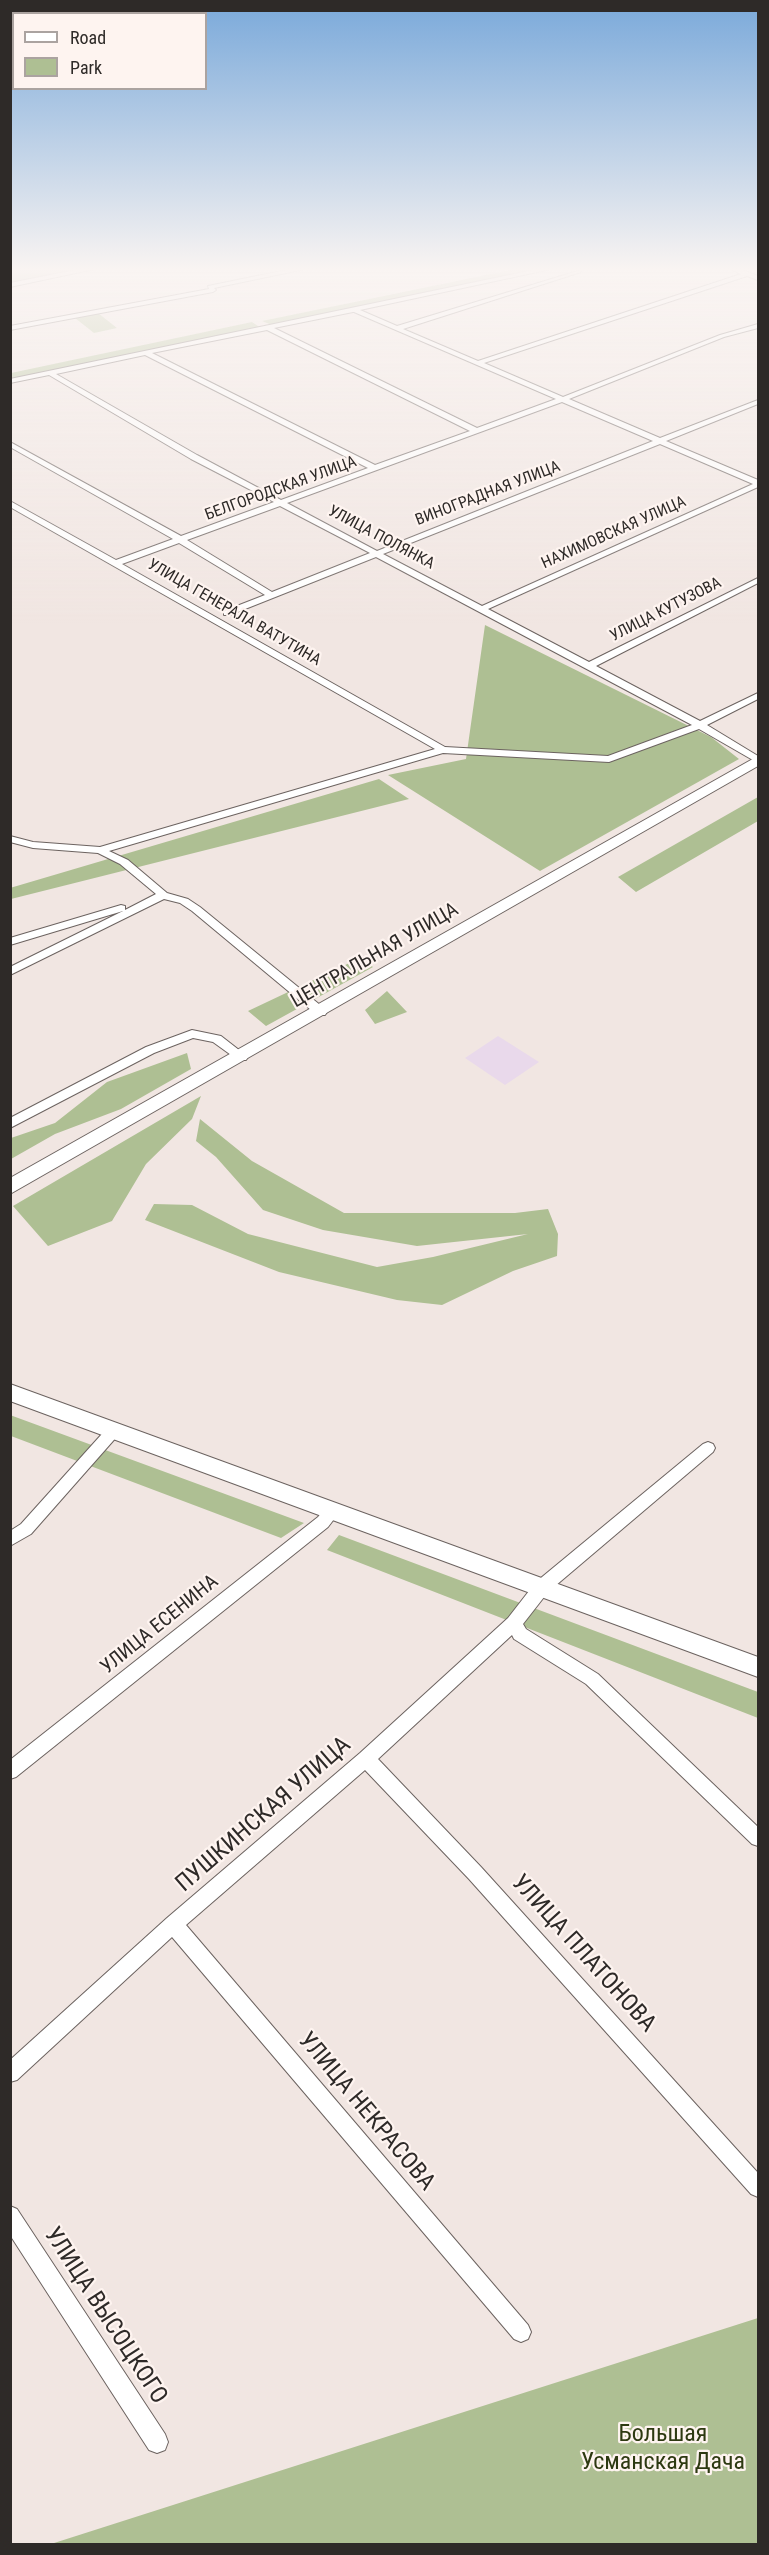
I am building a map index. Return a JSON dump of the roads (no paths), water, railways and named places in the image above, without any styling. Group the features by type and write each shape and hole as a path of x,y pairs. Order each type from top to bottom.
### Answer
{"main road":[{"name":"ЦЕНТРАЛЬНАЯ УЛИЦА","path":"10,1188 758,760"},
{"path":"10,1392 759,1667"}],"street":[{"name":"УЛИЦА ПОЛЯНКА","path":"74,387 194,457 700,725 758,760"},
{"path":"216,387 376,469"},
{"path":"389,387 477,431"},
{"path":"532,387 759,483"},
{"name":"БЕЛГОРОДСКАЯ УЛИЦА","path":"116,563 593,387"},
{"name":"ВИНОГРАДНАЯ УЛИЦА","path":"227,613 759,402"},
{"path":"10,444 181,540 271,595"},
{"name":"НАХИМОВСКАЯ УЛИЦА","path":"482,609 759,483"},
{"name":"УЛИЦА ГЕНЕРАЛА ВАТУТИНА","path":"10,503 443,750"},
{"name":"УЛИЦА КУТУЗОВА","path":"587,667 759,580"},
{"path":"10,839 33,845 100,850 443,750 609,759 700,725 759,696"},
{"path":"100,850 124,862 163,895 184,901 196,909 321,1012"},
{"path":"10,942 163,895"},
{"path":"10,972 163,895"},
{"path":"10,1124 150,1050 192,1034 217,1040 242,1057"},
{"path":"10,1540 26,1529 115,1429"},
{"name":"ПУШКИНСКАЯ УЛИЦА","path":"10,2073 173,1924 366,1759 514,1623 542,1587 708,1448"},
{"name":"УЛИЦА ЕСЕНИНА","path":"10,1771 323,1522 333,1510"},
{"path":"514,1623 520,1634 592,1679 759,1838"},
{"name":"УЛИЦА ПЛАТОНОВА","path":"366,1759 476,1873 759,2187"},
{"name":"УЛИЦА НЕКРАСОВА","path":"173,1924 521,2332"},
{"name":"УЛИЦА ВЫСОЦКОГО","path":"10,2216 157,2442"}],"park label":[{"name":"Большая Усманская Дача","path":"663,2449"}]}
